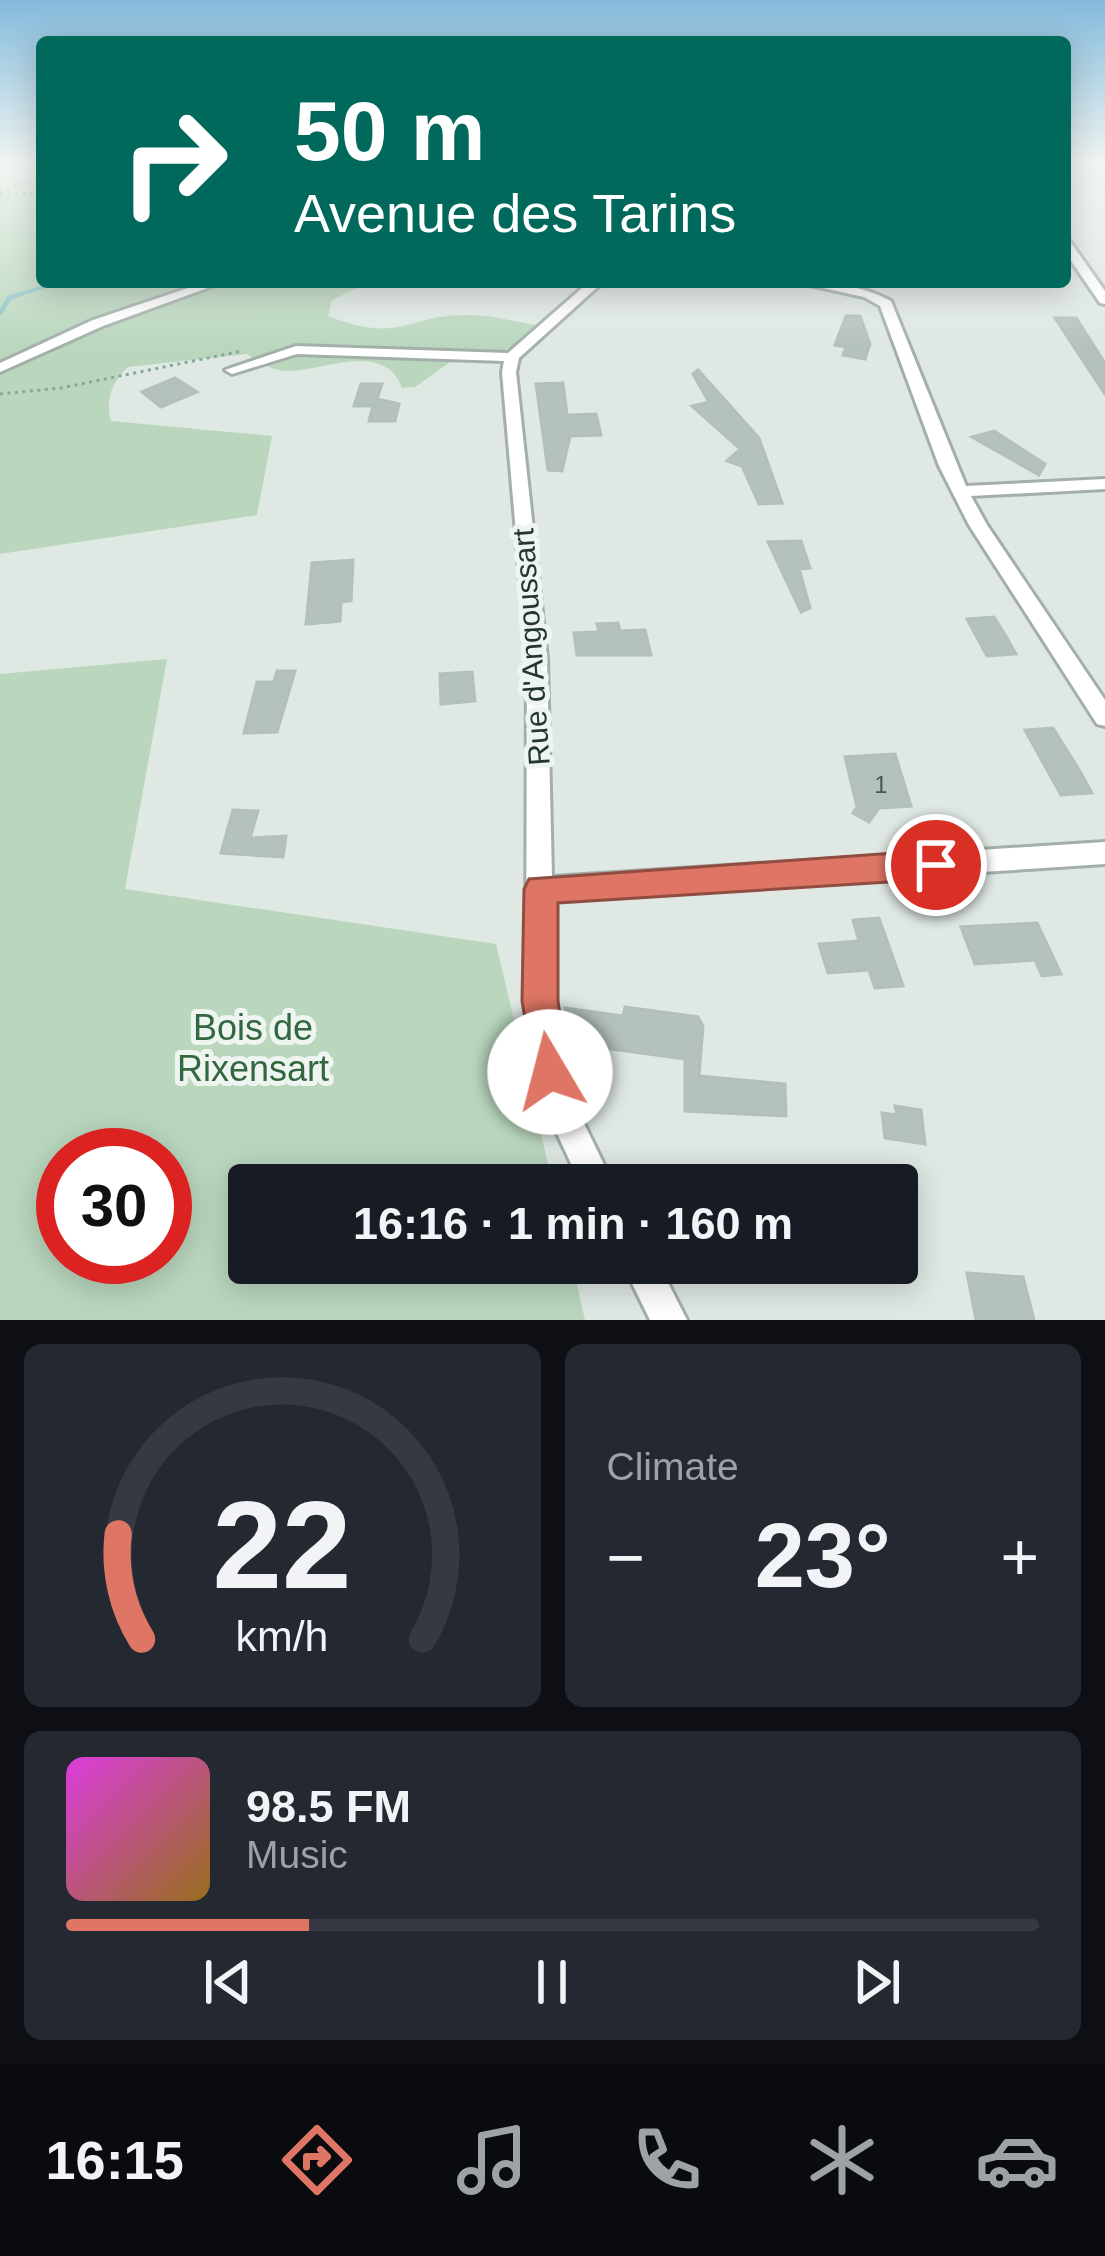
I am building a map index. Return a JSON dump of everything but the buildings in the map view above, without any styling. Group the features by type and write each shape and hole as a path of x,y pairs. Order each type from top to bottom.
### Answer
{"street":[{"path":"1071,252 1105,300"},
{"path":"0,368 98,323 200,288"},
{"path":"232,370 285,352 512,357 590,288"},
{"path":"841,288 886,304 960,491 1105,718"},
{"name":"Rue d'Angoussart","path":"512,357 512,434 537,658 540,1001 560,1108 588,1164"},
{"path":"960,491 1105,484"},
{"path":"541,889 1105,853"},
{"path":"650,1284 669,1320"}],"path":[{"path":"0,394 50,392 173,360 254,350 285,352"}],"green space":[{"path":"0,226 36,226 36,288 357,288 332,300 328,316 373,328 470,315 537,325 510,348 483,359 453,360 415,387 402,388 394,374 369,362 285,371 247,354 128,367 111,391 111,421 272,436 257,515 0,554"},
{"name":"Bois de Rixensart","path":"167,659 125,889 496,944 548,1164 228,1164 228,1284 577,1284 585,1320 0,1320 0,674"}],"waterway":[{"path":"12,297 40,288"},
{"path":"12,297 21,294"},
{"path":"0,313 12,297"}],"route":[{"path":"550,1072 540,1001 541,889 936,865"}]}
